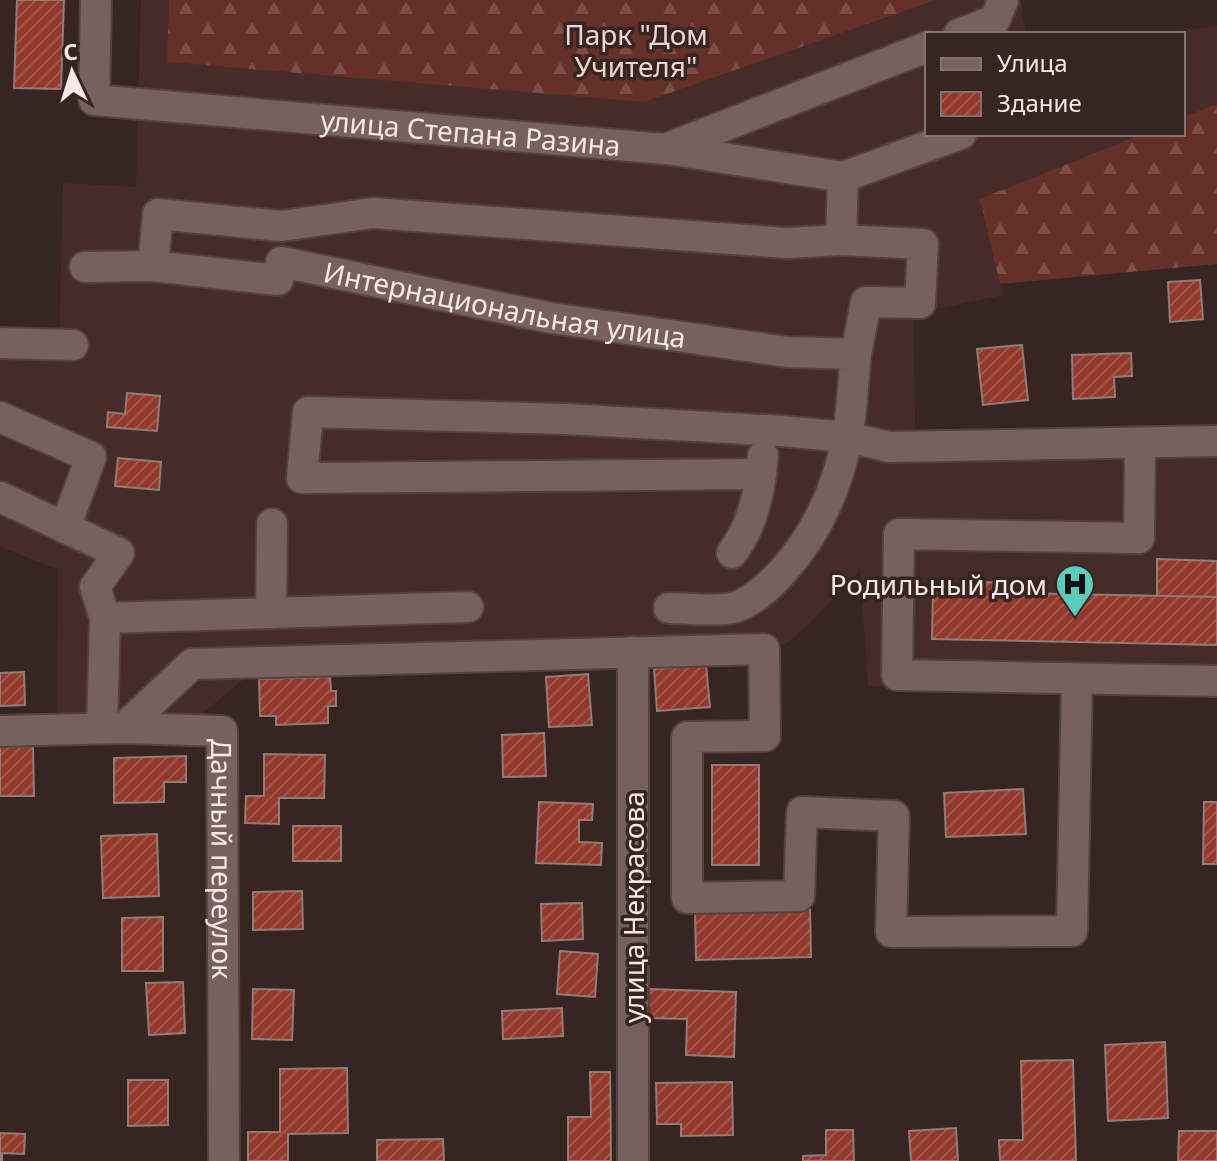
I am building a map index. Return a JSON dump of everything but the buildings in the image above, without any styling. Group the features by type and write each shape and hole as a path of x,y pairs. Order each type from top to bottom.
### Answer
{"street":[{"name":"улица Степана Разина","path":"96,0 94,100 665,149 925,48"},
{"path":"964,32 995,20 1003,0"},
{"path":"665,149 843,177 956,136"},
{"path":"841,240 843,177"},
{"path":"153,266 158,214 281,226 373,213 787,243 841,240 923,244 920,303 866,302 856,354 847,437 838,473 821,517 801,550 774,582 747,602 732,608 669,608"},
{"name":"Интернациональная улица","path":"85,267 153,266 278,280 281,262 551,318 787,352 856,354"},
{"path":"0,343 73,345"},
{"path":"761,474 302,478 308,412 566,419 765,430 847,437 889,447 1217,441"},
{"path":"0,417 91,457 65,528"},
{"path":"732,553 743,539 755,509 765,430"},
{"path":"1140,443 1139,538 899,534 897,675 1217,681"},
{"path":"0,497 119,553 95,587 105,618 113,728"},
{"path":"271,613 272,524"},
{"path":"105,618 468,607"},
{"path":"113,728 192,664 764,649 765,736 687,737 687,898 799,896 802,812 894,816 891,932 1072,931 1077,679"},
{"name":"улица Некрасова","path":"633,652 633,1161"},
{"name":"Дачный переулок","path":"0,731 113,728 222,731 224,1161"}],"shaded area":[{"path":"141,0 169,0 168,62 644,102 936,0 1021,0 1026,32 925,32 925,136 1137,136 981,199 1003,295 913,314 916,462 928,458 1217,456 1217,691 868,686 860,571 786,644 679,654 256,669 198,717 57,716 58,569 0,547 0,352 59,354 63,183 136,187"},
{"path":"1217,26 1217,104 1185,116 1185,32 1166,32"}],"green space":[{"name":"Парк \"Дом Учителя\"","path":"169,0 936,0 644,102 167,62"},
{"path":"1217,104 1217,264 1000,284 980,199 1137,136 1185,136 1185,116"}],"place":[{"name":"Родильный дом","path":"1075,618"}]}
